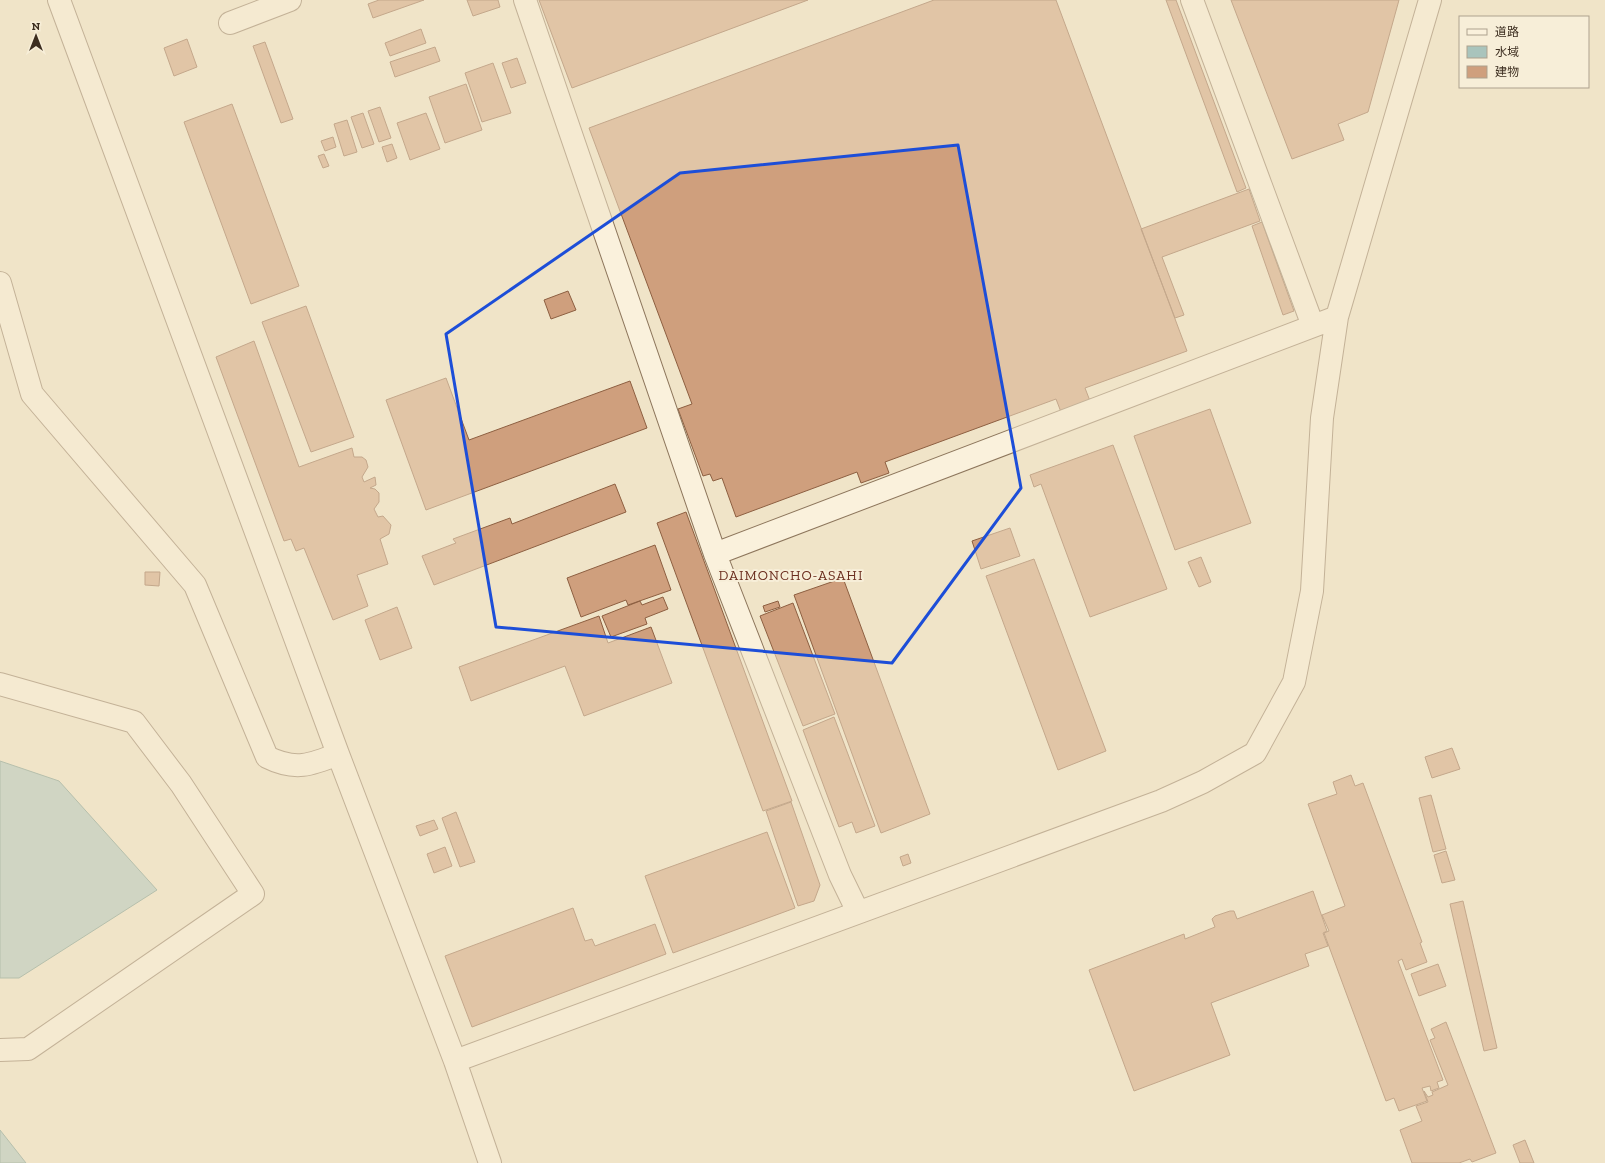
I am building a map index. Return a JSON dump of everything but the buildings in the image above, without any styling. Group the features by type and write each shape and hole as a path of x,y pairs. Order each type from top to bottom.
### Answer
{"street":[{"path":"59,0 338,754 455,1061 490,1163"},
{"path":"230,23 290,0"},
{"path":"525,0 715,554 837,868 858,912"},
{"path":"1192,0 1313,326"},
{"path":"455,1061 1161,801 1203,782 1254,753 1294,682 1312,591 1322,418 1337,317 1430,0"},
{"path":"0,283 32,394 194,585 267,758 281,764 295,766 318,763 338,754"},
{"path":"715,554 1337,317"},
{"path":"0,684 134,722 181,784 253,894 28,1049 0,1050"}],"highlighted area":[{"path":"958,145 1021,488 892,663 496,627 446,334 680,173"}],"water":[{"path":"0,761 59,781 157,890 19,978 0,978"},
{"path":"0,1130 26,1163 0,1163"}],"district":[{"name":"DAIMONCHO-ASAHI","path":"791,575"}]}
